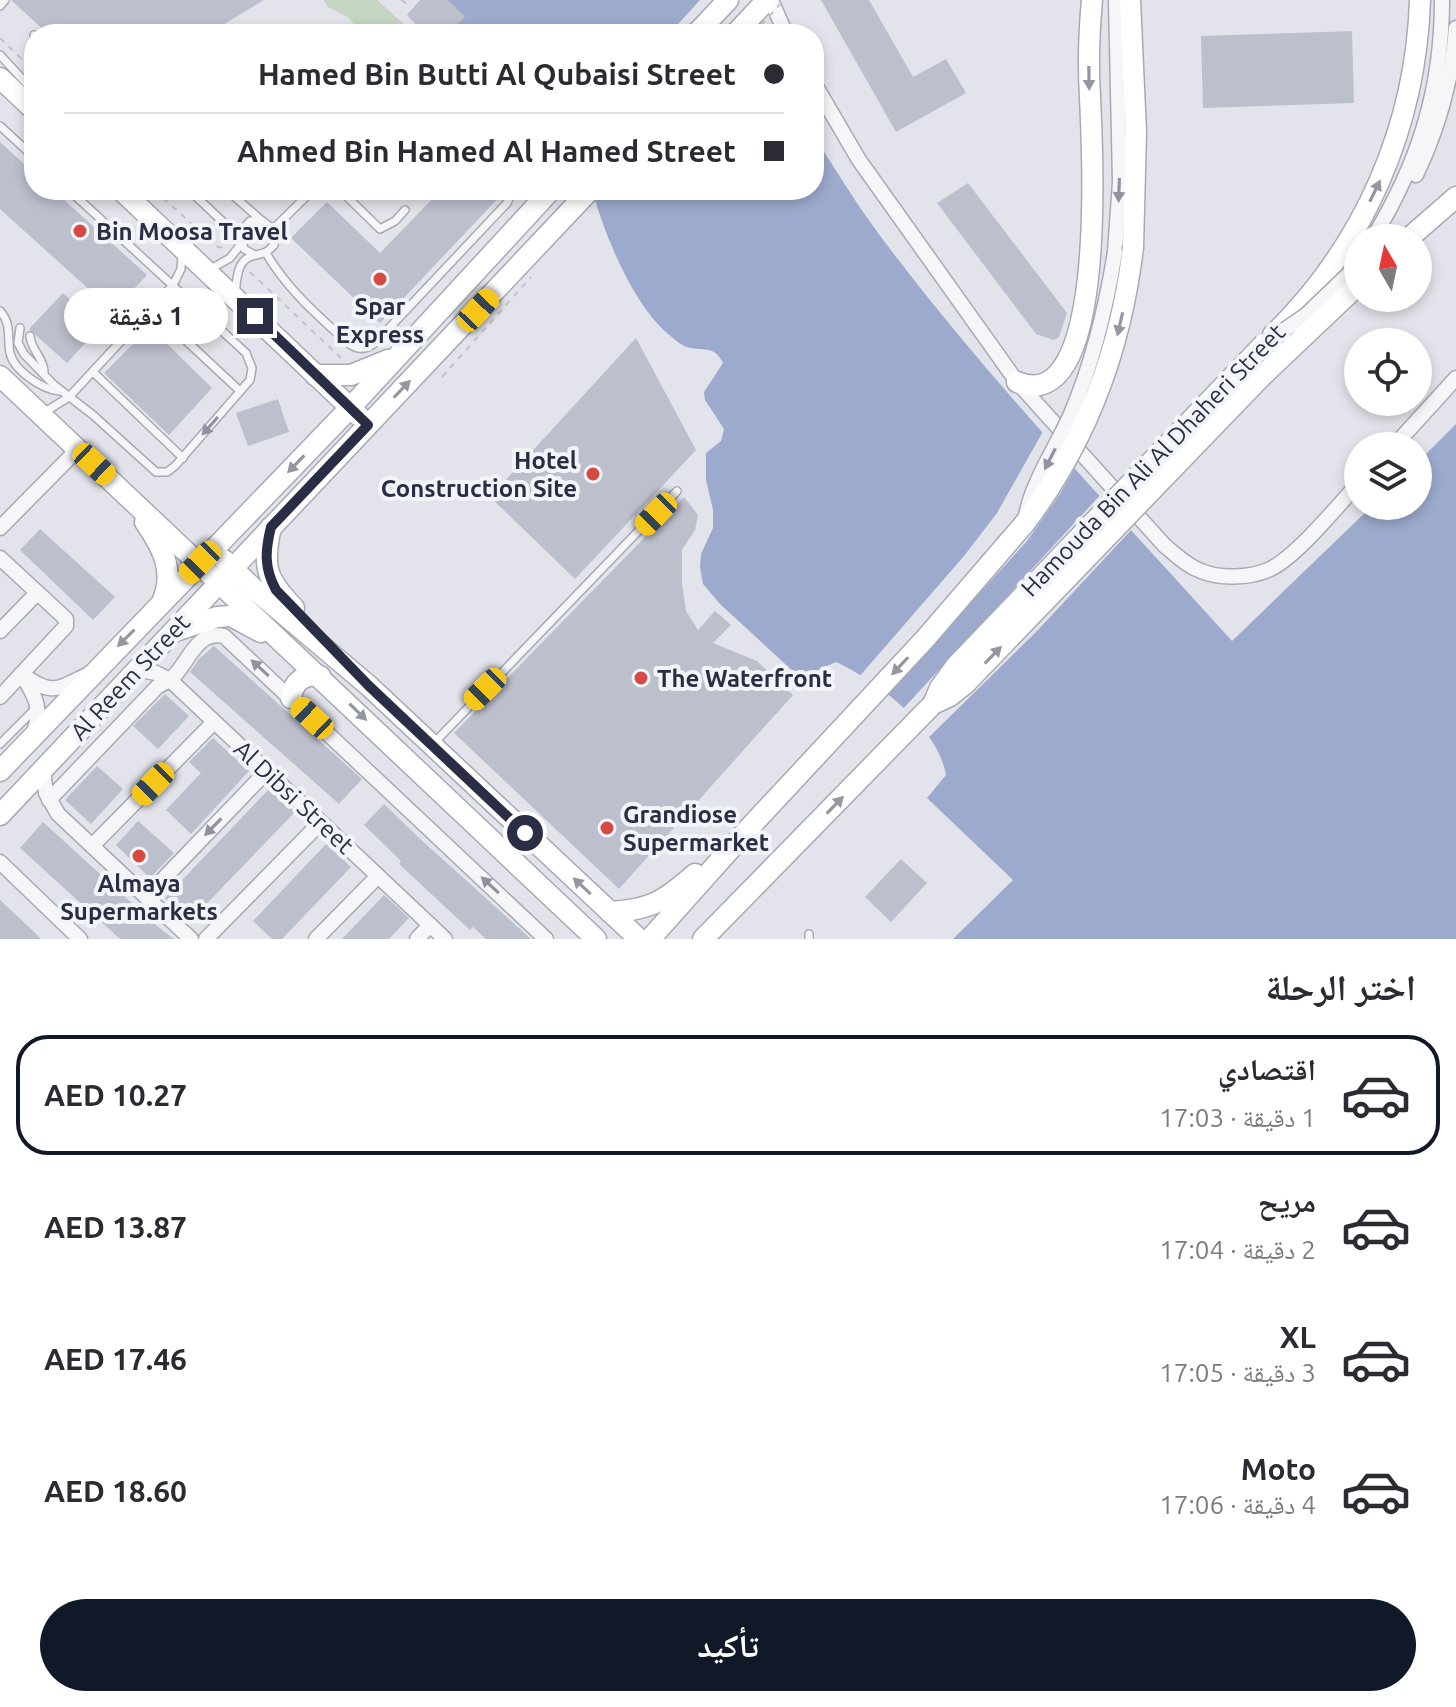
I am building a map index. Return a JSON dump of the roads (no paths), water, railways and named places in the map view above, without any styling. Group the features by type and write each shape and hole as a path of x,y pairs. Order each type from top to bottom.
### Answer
{"main road":[{"path":"705,24 728,0"},
{"path":"745,24 769,0"},
{"path":"1017,382 1030,386 1044,385 1061,372 1078,329 1088,279 1093,181 1089,63 1092,0"},
{"name":"Hamouda Bin Ali Al Dhaheri Street","path":"750,827 925,639 1025,523 1059,475 1087,423 1113,353 1126,301 1133,247 1136,173 1130,0"},
{"name":"Hamouda Bin Ali Al Dhaheri Street","path":"703,939 933,704 956,666 1300,307 1359,223 1381,179 1398,135 1412,83 1420,0"},
{"path":"0,78 24,101"},
{"path":"1425,224 1456,197"},
{"path":"134,200 368,425"},
{"name":"Al Reem Street","path":"0,771 350,408 542,200"},
{"name":"Al Reem Street","path":"0,815 368,425 503,296 582,200"},
{"path":"933,704 965,684 1261,377 1344,298"},
{"path":"315,375 351,375 402,352"},
{"path":"0,376 126,493 369,686"},
{"path":"126,493 165,557 167,585 161,603 171,616 172,632 217,617 231,616 258,631 273,633"},
{"path":"271,527 266,547 267,573 276,590 369,686 639,939"},
{"path":"226,575 273,633 596,939"},
{"path":"291,698 294,686 302,678 320,676"},
{"path":"610,912 645,908 667,898 750,827"},
{"path":"650,939 750,827"},
{"path":"560,907 579,939"}],"street":[{"path":"769,0 781,24"},
{"name":"Hamouda Bin Ali Al Dhaheri Street","path":"1025,523 1032,494 1062,436 1089,367 1115,252 1120,182 1116,0"},
{"path":"1388,224 1405,198 1433,136 1446,92 1448,42 1442,0"},
{"path":"1381,224 1419,144 1448,42 1456,28"},
{"path":"824,100 859,160 1017,382 1165,546 1185,562 1202,572 1221,576 1245,576 1269,570 1288,556 1344,498"},
{"path":"1264,344 1306,315 1344,276"},
{"name":"Hamouda Bin Ali Al Dhaheri Street","path":"1129,507 1314,315 1344,279"},
{"path":"1407,432 1456,378"},
{"path":"0,528 78,449"},
{"path":"0,558 66,619 66,626 0,697"},
{"path":"0,631 37,593"},
{"path":"49,800 157,687 170,680 200,642 216,634 230,641 546,939"},
{"name":"Al Dibsi Street","path":"135,669 156,673 170,680 445,939"},
{"path":"21,674 42,688 55,690 92,673"},
{"path":"21,674 39,705 39,718 32,736"},
{"path":"92,846 214,722"},
{"path":"43,769 44,785 58,814 191,939"},
{"path":"146,897 267,771"},
{"path":"206,939 321,822"},
{"path":"0,862 80,939"},
{"path":"316,939 378,876"},
{"path":"417,939 430,925"}],"lane":[{"path":"0,55 24,81"},
{"path":"0,126 24,148"},
{"path":"20,328 20,349 61,391 93,415 156,472 171,470 183,458 252,374 249,357 80,200"},
{"path":"199,200 253,254"},
{"path":"238,200 273,229"},
{"path":"235,297 238,272 243,262 253,254 266,253 274,245 273,229 303,200"},
{"path":"350,200 380,229 395,221 405,210"},
{"path":"266,253 305,304 348,343 356,348 366,348 375,343 510,200"},
{"path":"207,271 234,254 246,224 261,220"},
{"path":"41,413 69,397 173,285 181,269 180,246"},
{"path":"151,308 240,391"},
{"path":"0,311 8,321 10,354 15,363 41,386 61,391"},
{"path":"30,336 44,373"},
{"path":"93,372 183,458"},
{"path":"432,745 677,491"},
{"path":"0,744 39,705"}],"water":[{"path":"435,0 741,0 754,24 439,24"},
{"path":"824,152 872,225 964,342 1232,641 1357,520 1432,520 1432,448 1456,424 1456,939 953,939 1013,880 927,798 946,775 941,757 931,740 903,708 887,693 836,662 820,669 808,685 720,604 703,584 701,554 713,528 713,510 706,480 706,453 721,441 724,429 705,400 704,392 723,363 716,353 682,345 667,333 642,303 621,266 595,200 824,200"}],"place":[{"name":"Bin Moosa Travel","path":"80,231"},
{"name":"Spar Express","path":"380,279"},
{"name":"Hotel Construction Site","path":"593,474"},
{"name":"The Waterfront","path":"641,678"},
{"name":"Grandiose Supermarket","path":"607,828"},
{"name":"Almaya Supermarkets","path":"139,856"}]}
